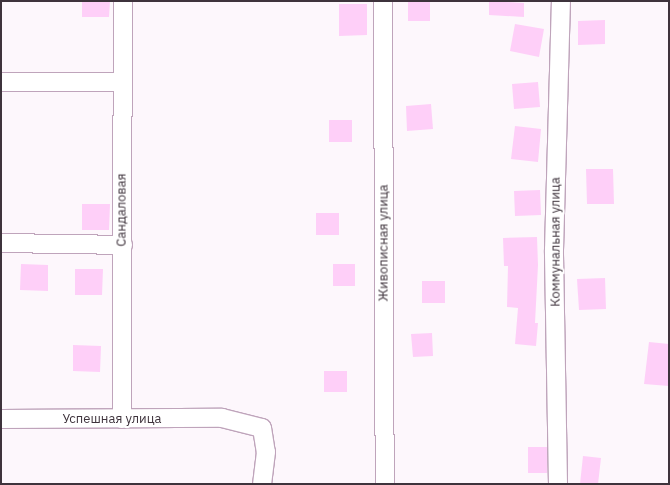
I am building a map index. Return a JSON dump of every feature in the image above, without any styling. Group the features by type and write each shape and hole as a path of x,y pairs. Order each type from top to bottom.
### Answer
{"street":[{"name":"Сандаловая","path":"122,419 123,1"},
{"name":"Живописная улица","path":"383,1 384,484"},
{"name":"Коммунальная улица","path":"558,484 554,250 561,1"},
{"path":"1,82 122,82"},
{"path":"1,243 123,245"},
{"name":"Успешная улица","path":"1,419 222,418 262,428 266,452 262,484"}],"building":[{"path":"82,1 110,1 109,17 82,17"},
{"path":"408,1 430,1 430,21 408,21"},
{"path":"489,1 524,3 524,17 489,15"},
{"path":"339,4 367,4 367,35 339,36"},
{"path":"605,20 605,44 578,45 578,21"},
{"path":"515,24 544,29 539,57 510,51"},
{"path":"538,82 540,107 514,109 512,84"},
{"path":"431,104 433,129 407,131 406,106"},
{"path":"329,120 352,120 352,142 329,142"},
{"path":"515,126 541,129 538,162 511,159"},
{"path":"586,169 613,169 614,204 587,204"},
{"path":"540,190 541,215 515,216 514,191"},
{"path":"82,204 110,204 109,230 82,230"},
{"path":"316,213 339,213 339,235 316,235"},
{"path":"537,237 538,265 535,323 538,323 536,346 515,344 518,308 507,307 508,266 504,266 503,238"},
{"path":"21,264 48,265 48,291 20,290"},
{"path":"333,264 355,264 355,286 333,286"},
{"path":"75,269 103,269 102,295 75,295"},
{"path":"605,278 606,309 579,310 577,279"},
{"path":"422,281 445,281 445,303 422,303"},
{"path":"432,333 433,356 413,357 411,334"},
{"path":"649,342 669,344 669,386 644,384"},
{"path":"73,345 101,346 100,372 73,371"},
{"path":"324,371 347,371 347,392 324,392"},
{"path":"528,447 547,447 547,473 528,473"},
{"path":"583,456 601,458 598,484 580,484"}]}
